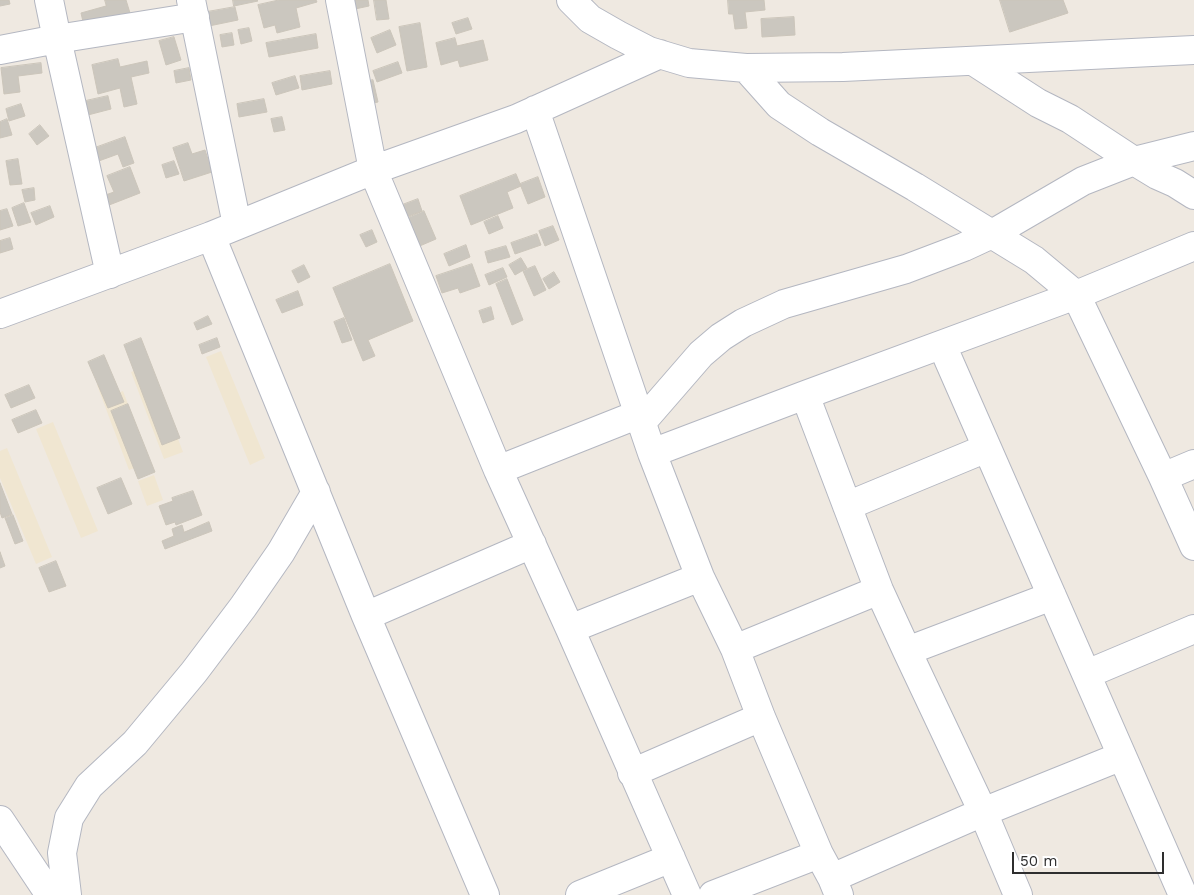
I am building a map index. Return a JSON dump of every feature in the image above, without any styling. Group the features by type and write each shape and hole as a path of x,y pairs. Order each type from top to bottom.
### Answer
{"street":[{"path":"49,0 110,274"},
{"path":"340,0 373,170 498,470 570,629 686,895"},
{"path":"571,0 590,19 649,51 689,62 746,68 843,67 1194,50"},
{"path":"0,50 193,9 237,225"},
{"path":"0,314 211,236 373,170 516,119 660,54"},
{"path":"973,61 1038,102 1070,119 1157,175 1175,183 1194,195"},
{"path":"746,68 779,105 820,132 915,187 1034,260 1076,296 1194,546"},
{"path":"535,110 652,453 700,577 735,650 819,854 836,886 983,812 1122,756"},
{"path":"498,470 640,418 702,354 721,337 743,323 784,304 906,269 964,247 992,234 1083,181 1134,161 1194,146"},
{"path":"211,236 366,616 485,895"},
{"path":"652,453 1076,296 1194,246"},
{"path":"942,345 1183,895"},
{"path":"805,395 879,590 983,812 1018,895"},
{"path":"847,506 987,448"},
{"path":"1163,477 1194,464"},
{"path":"67,895 62,853 69,818 89,786 135,743 194,672 243,607 281,552 316,492"},
{"path":"366,616 532,544"},
{"path":"570,629 700,577"},
{"path":"735,650 879,590"},
{"path":"907,652 1052,596"},
{"path":"1086,674 1194,629"},
{"path":"632,773 762,717"},
{"path":"0,820 50,895"},
{"path":"713,895 819,854"},
{"path":"580,895 671,858"}],"shaded area":[{"path":"221,351 265,458 250,465 206,357"},
{"path":"150,365 183,452 164,459 131,372"},
{"path":"110,381 115,394 123,391 150,462 129,470 97,385"},
{"path":"53,422 98,531 81,538 36,429"},
{"path":"7,448 52,557 36,564 0,478 0,451"},
{"path":"154,475 163,500 147,506 138,481"}],"building":[{"path":"0,0 9,0 10,4 0,6"},
{"path":"105,0 126,0 130,13 84,26 81,13 106,6"},
{"path":"233,0 257,0 258,1 234,6"},
{"path":"279,0 316,0 317,2 296,8 300,27 277,33 275,25 264,28 258,5"},
{"path":"353,0 368,0 369,6 355,9"},
{"path":"374,0 386,0 389,19 377,20"},
{"path":"728,0 764,0 765,10 745,12 747,28 735,29 733,14 729,14"},
{"path":"1000,0 1063,0 1068,13 1010,32"},
{"path":"235,7 238,20 209,26 207,12"},
{"path":"794,17 795,35 762,37 761,19"},
{"path":"468,18 472,29 456,34 452,23"},
{"path":"420,23 427,67 407,71 399,27"},
{"path":"249,28 252,41 241,44 238,30"},
{"path":"390,30 396,45 377,53 371,38"},
{"path":"232,33 234,45 222,47 220,35"},
{"path":"316,34 318,48 269,57 266,43"},
{"path":"174,37 181,60 166,65 159,41"},
{"path":"455,38 457,46 483,40 488,60 460,67 458,60 441,65 436,43"},
{"path":"118,59 120,67 147,61 149,73 131,77 137,104 124,107 120,88 98,94 92,65"},
{"path":"398,62 402,73 377,82 373,71"},
{"path":"41,63 42,73 18,76 20,92 4,94 1,68"},
{"path":"189,68 191,80 176,83 174,71"},
{"path":"330,71 332,84 302,90 300,76"},
{"path":"295,76 299,88 276,95 272,83"},
{"path":"373,80 378,102 365,105 360,83"},
{"path":"108,96 111,109 84,116 81,102"},
{"path":"264,99 267,112 239,117 237,104"},
{"path":"21,104 25,116 9,121 6,109"},
{"path":"282,117 285,130 274,132 271,119"},
{"path":"7,119 12,135 0,138 0,122"},
{"path":"40,125 49,136 37,145 29,134"},
{"path":"125,137 134,163 123,167 118,154 96,162 92,149"},
{"path":"188,143 192,154 205,150 212,172 184,181 173,148"},
{"path":"18,159 22,184 10,185 6,161"},
{"path":"174,161 179,174 166,178 162,165"},
{"path":"130,167 140,193 104,207 100,197 114,192 107,176"},
{"path":"516,174 521,186 507,192 513,208 471,225 460,196"},
{"path":"538,177 545,197 528,204 520,184"},
{"path":"34,188 35,200 25,202 22,190"},
{"path":"418,199 422,211 401,219 397,207"},
{"path":"24,203 31,222 18,226 12,208"},
{"path":"50,206 54,217 36,225 31,213"},
{"path":"7,209 13,226 0,230 0,211"},
{"path":"424,211 436,239 415,248 403,220"},
{"path":"498,216 503,228 489,234 484,222"},
{"path":"553,226 559,240 545,246 539,231"},
{"path":"372,230 377,242 366,247 360,235"},
{"path":"537,234 541,245 515,254 511,243"},
{"path":"10,238 13,249 0,253 0,241"},
{"path":"466,245 470,257 449,266 444,254"},
{"path":"506,246 510,257 488,263 485,252"},
{"path":"521,258 527,268 515,275 509,265"},
{"path":"390,264 413,321 368,340 375,356 363,361 333,288"},
{"path":"472,264 480,286 460,293 458,288 442,293 436,276"},
{"path":"304,265 310,277 298,283 292,271"},
{"path":"535,266 546,290 534,296 523,271"},
{"path":"503,268 507,277 489,285 485,275"},
{"path":"554,272 560,282 549,289 543,279"},
{"path":"507,279 523,320 512,325 496,284"},
{"path":"298,291 303,305 282,313 276,300"},
{"path":"491,307 494,319 483,323 479,311"},
{"path":"208,316 212,324 197,330 194,323"},
{"path":"344,318 352,340 342,343 334,322"},
{"path":"141,338 180,438 162,445 124,345"},
{"path":"217,338 220,347 202,354 199,345"},
{"path":"104,355 124,402 108,408 88,362"},
{"path":"29,385 35,398 11,408 5,395"},
{"path":"128,404 155,472 138,479 111,411"},
{"path":"36,410 42,423 18,433 12,420"},
{"path":"121,478 132,504 108,514 97,488"},
{"path":"0,483 12,514 2,518 0,512"},
{"path":"193,491 202,515 176,525 175,522 166,525 159,506 173,501 172,498"},
{"path":"13,515 23,541 15,544 5,518"},
{"path":"209,522 212,531 165,549 162,541 174,536 172,529 182,525 184,532"},
{"path":"0,552 5,566 0,568"},
{"path":"56,561 66,586 49,592 39,568"}]}
